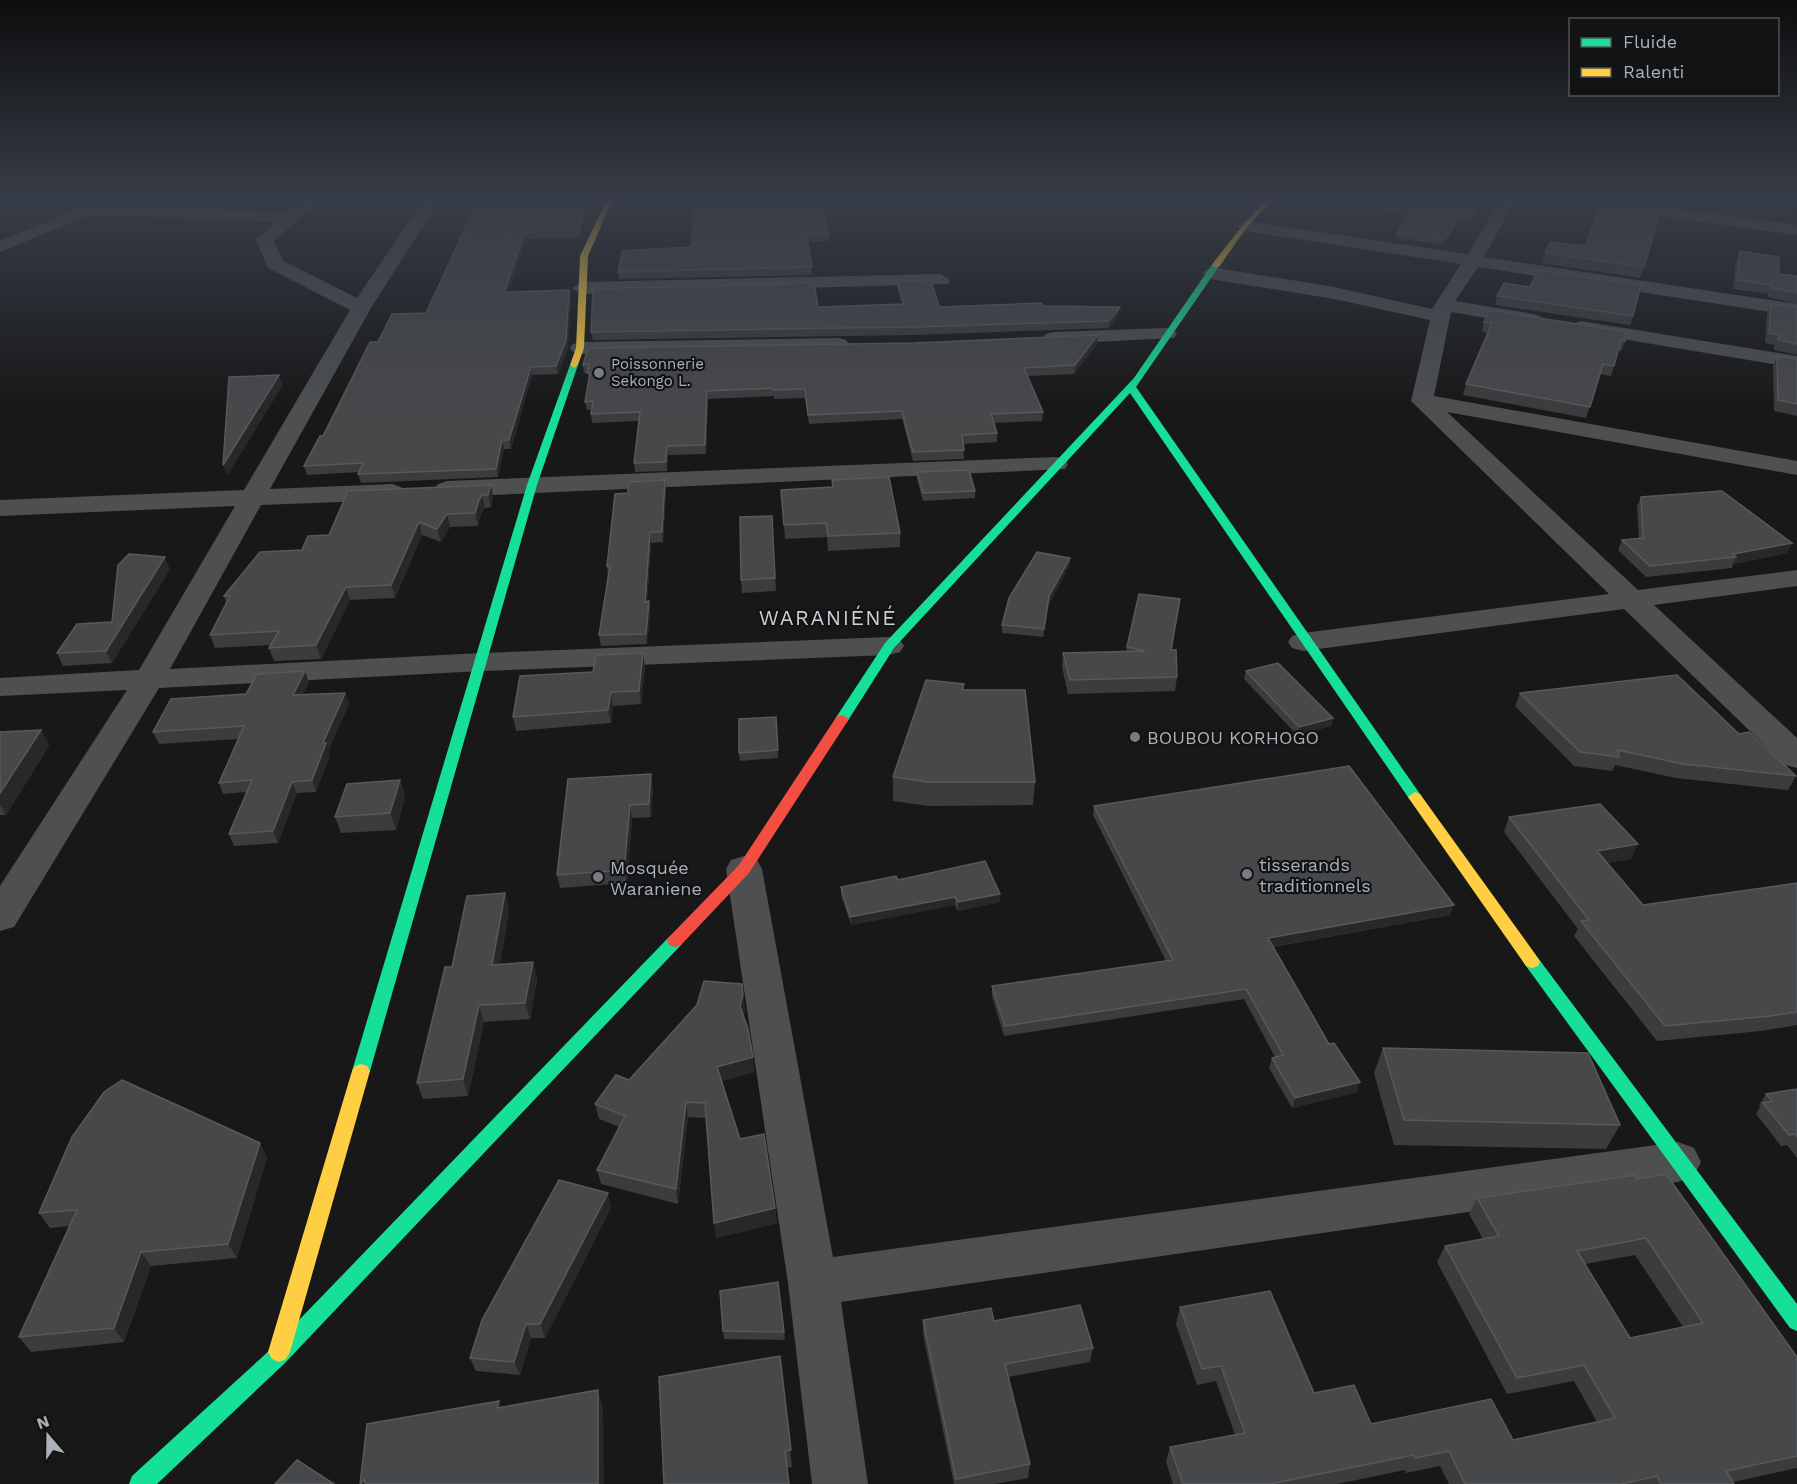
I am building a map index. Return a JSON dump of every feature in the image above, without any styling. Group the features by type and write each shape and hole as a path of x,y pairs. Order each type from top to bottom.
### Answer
{"street":[{"path":"283,268 361,308"},
{"path":"0,917 148,681 361,308 387,268"},
{"path":"278,1356 532,485 580,348 583,268"},
{"path":"140,1484 278,1356 744,869 889,646 1056,464 1131,387 1214,268"},
{"path":"1422,401 1441,311 1469,268"},
{"path":"1527,268 1797,310"},
{"path":"1211,273 1441,311 1555,323 1797,362"},
{"path":"582,288 941,280"},
{"path":"1029,339 1167,334"},
{"path":"580,348 855,344"},
{"path":"1131,387 1303,642 1678,1162 1797,1321"},
{"path":"1422,401 1797,468"},
{"path":"1422,401 1626,598 1797,757"},
{"path":"0,508 1056,464"},
{"path":"1303,642 1626,598 1797,578"},
{"path":"0,687 482,662 889,646"},
{"path":"744,869 813,1283 840,1484"},
{"path":"813,1283 1678,1162"}],"building":[{"path":"447,268 512,268 504,292 569,290 566,340 556,366 531,367 509,440 502,440 496,469 358,474 363,463 304,466 320,436 323,436 370,342 378,342 392,314 426,313"},
{"path":"619,268 763,268 618,272"},
{"path":"1738,268 1779,268 1779,274 1797,276 1797,293 1772,288 1772,285 1737,280"},
{"path":"1538,270 1641,285 1633,316 1497,296 1504,283 1530,287"},
{"path":"931,280 939,307 1041,303 1043,306 1120,307 1109,321 914,327 591,332 593,289 814,283 818,307 904,304 897,281"},
{"path":"1771,304 1797,307 1797,344 1778,340 1779,335 1769,333"},
{"path":"1490,310 1626,332 1625,341 1621,340 1614,366 1603,364 1590,407 1466,384 1492,323 1484,322"},
{"path":"1098,335 1075,365 1024,368 1043,412 991,414 997,433 962,435 964,450 913,452 902,411 808,415 805,389 773,390 773,388 707,391 705,445 667,446 666,462 634,463 640,412 591,414 593,401 585,402 590,373 587,373 589,364 583,365 588,348 914,343"},
{"path":"1777,356 1797,359 1797,404 1778,400"},
{"path":"279,375 223,465 229,377"},
{"path":"969,470 975,491 923,493 917,472"},
{"path":"889,477 900,533 828,536 826,523 784,525 781,490 833,487 832,480"},
{"path":"665,480 662,532 650,532 645,602 649,601 646,634 599,635 610,566 607,566 615,494 628,493 628,485 631,482"},
{"path":"491,485 488,495 482,495 479,500 475,513 447,514 437,529 419,522 391,585 346,587 316,645 269,648 279,631 210,635 230,596 224,596 260,552 302,550 308,536 329,535 348,491"},
{"path":"1722,491 1792,543 1733,554 1736,557 1650,566 1622,540 1643,538 1641,497"},
{"path":"772,516 775,578 741,580 740,517"},
{"path":"1037,552 1070,558 1049,596 1044,629 1002,625 1009,598"},
{"path":"129,554 165,557 106,651 57,653 77,624 112,622 118,565"},
{"path":"1139,594 1180,599 1171,650 1176,650 1177,677 1070,680 1063,653 1145,651 1127,647"},
{"path":"643,653 639,691 611,692 608,710 513,717 520,676 593,672 596,655"},
{"path":"1278,663 1333,718 1299,727 1246,671"},
{"path":"305,671 293,695 345,693 323,743 326,743 312,780 292,782 273,831 229,834 252,780 219,783 244,726 153,732 171,699 246,694 257,674"},
{"path":"1677,675 1739,734 1749,732 1796,776 1683,764 1618,750 1619,757 1580,752 1520,693"},
{"path":"926,680 964,684 962,690 1025,690 1035,782 928,782 893,777"},
{"path":"776,717 778,750 739,753 739,719"},
{"path":"41,730 0,793 0,732"},
{"path":"1349,766 1454,905 1268,938 1329,1044 1334,1043 1360,1082 1295,1098 1272,1058 1283,1055 1246,989 1005,1026 992,986 1173,960 1094,806"},
{"path":"651,774 649,804 630,805 624,870 557,875 568,779"},
{"path":"400,780 390,813 335,817 347,784"},
{"path":"1600,804 1638,844 1597,851 1643,905 1797,883 1797,1012 1665,1026 1581,921 1589,920 1509,817"},
{"path":"985,861 1000,894 958,902 955,897 850,917 841,887 896,876 898,880"},
{"path":"505,893 492,965 533,962 525,1003 479,1005 463,1079 417,1083 445,967 452,967 467,896"},
{"path":"704,981 742,984 743,995 740,1006 748,1029 753,1057 717,1067 740,1139 764,1134 775,1208 714,1223 705,1103 686,1102 676,1189 597,1170 625,1116 595,1104 616,1075 629,1080 697,1005"},
{"path":"1383,1048 1588,1053 1620,1125 1404,1120"},
{"path":"122,1080 260,1143 228,1244 141,1252 114,1328 19,1337 77,1210 39,1213 72,1137 104,1092"},
{"path":"1797,1089 1797,1137 1795,1134 1789,1135 1763,1103 1772,1101 1766,1094"},
{"path":"1666,1174 1797,1357 1797,1456 1726,1471 1734,1484 1661,1484 1657,1476 1621,1484 1465,1484 1449,1451 1415,1458 1413,1455 1270,1484 1183,1484 1170,1447 1245,1433 1221,1366 1202,1369 1180,1307 1270,1291 1314,1393 1354,1385 1371,1424 1491,1399 1513,1440 1615,1418 1584,1365 1517,1378 1445,1246 1499,1236 1477,1198 1635,1175 1637,1179","holes":["1646,1238 1703,1323 1630,1338 1577,1251"]},
{"path":"559,1180 608,1193 540,1324 526,1324 514,1362 470,1358 482,1320"},
{"path":"778,1282 784,1332 723,1331 720,1291"},
{"path":"1080,1305 1093,1348 1005,1364 1030,1464 956,1479 923,1320 991,1308 994,1321"},
{"path":"780,1356 791,1450 785,1451 789,1484 664,1484 659,1377"},
{"path":"598,1390 598,1484 365,1484 365,1479 360,1484 367,1424 499,1401 497,1408"},
{"path":"297,1460 334,1484 275,1484"}],"traffic: fast":[{"path":"842,719 889,646 1137,380 1214,268"},
{"path":"361,1071 532,485 574,365"},
{"path":"1131,387 1415,797"},
{"path":"140,1484 278,1356 675,941"},
{"path":"1532,962 1797,1321"}],"traffic: slow":[{"path":"574,365 580,348 583,268"},
{"path":"1415,797 1532,962"},
{"path":"279,1352 361,1071"}],"traffic: jam":[{"path":"675,941 744,869 842,719"}],"place":[{"name":"Poissonnerie Sekongo L.","path":"599,373"},
{"name":"BOUBOU KORHOGO","path":"1135,737"},
{"name":"tisserands traditionnels","path":"1247,874"},
{"name":"Mosquée Waraniene","path":"598,877"}],"district":[{"name":"WARANIÉNÉ","path":"828,617"}]}
